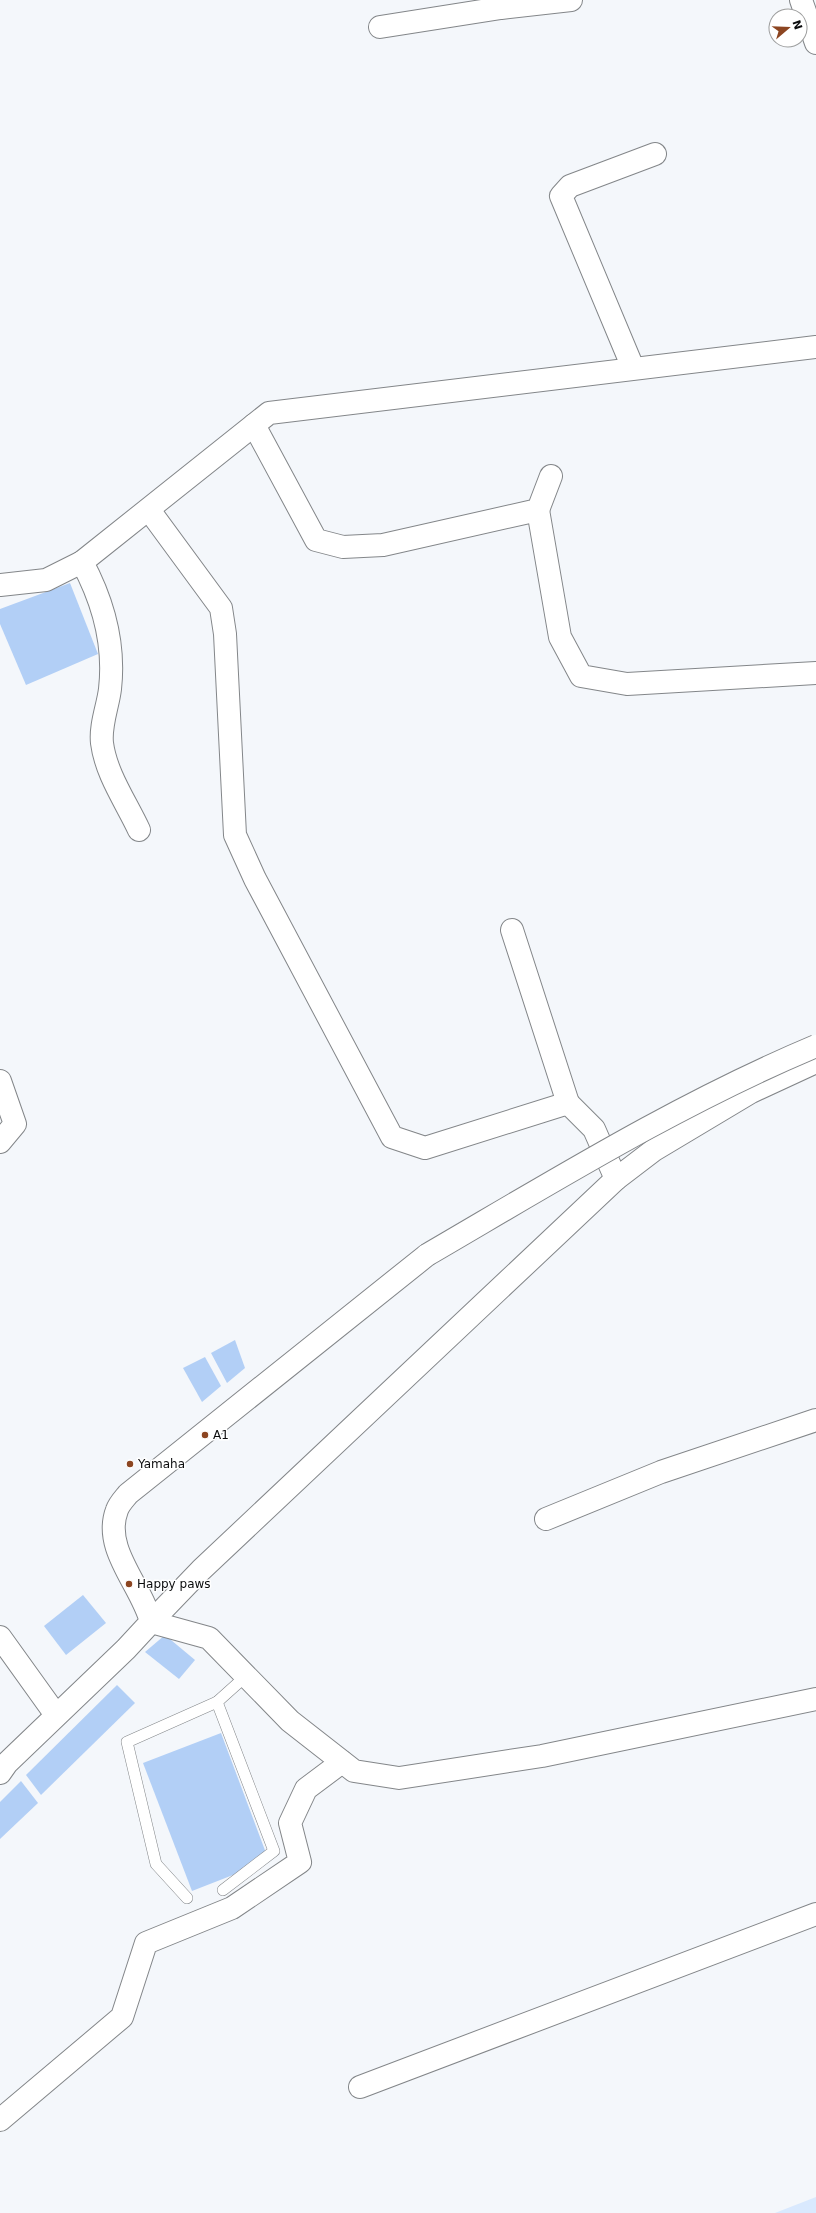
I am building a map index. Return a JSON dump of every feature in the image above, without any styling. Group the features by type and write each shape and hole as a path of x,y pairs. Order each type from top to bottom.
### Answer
{"street":[{"path":"380,27 500,8 571,0"},
{"path":"801,0 816,42"},
{"path":"633,368 562,196 570,186 655,154"},
{"path":"0,585 46,580 82,562 269,413 816,346"},
{"path":"254,425 316,540 336,546 383,545 538,510"},
{"path":"551,476 538,510 560,637 581,676 627,684 816,673"},
{"path":"149,510 221,608 225,634 235,835 255,880 392,1138 425,1148 568,1103"},
{"path":"82,562 92,580 101,604 111,652 112,673 102,742 106,760 115,784 139,830"},
{"path":"512,930 568,1103 594,1129 616,1179"},
{"path":"151,1622 147,1606 117,1548 113,1529 117,1509 128,1494 427,1255 637,1133 705,1097 816,1046"},
{"path":"2,1768 126,1649 201,1570 616,1179 654,1150 751,1092 816,1062"},
{"path":"0,1081 14,1124 4,1140 0,1142"},
{"path":"546,1519 661,1472 816,1420"},
{"path":"151,1622 209,1638 290,1721 354,1772 399,1778 542,1756 816,1699"},
{"path":"0,1636 56,1715"},
{"path":"0,2120 122,2017 146,1944 232,1908 300,1862 290,1822 306,1789 342,1762"},
{"path":"360,2087 816,1914"}],"lane":[{"path":"187,1898 156,1864 127,1742 218,1702 246,1676"},
{"path":"218,1702 274,1851 223,1890"}],"shaded area":[{"path":"816,2197 816,2213 775,2213"}],"building":[{"path":"70,583 98,654 26,685 0,624 0,609"},
{"path":"235,1340 245,1368 227,1383 211,1353"},
{"path":"205,1357 221,1386 202,1402 183,1368"},
{"path":"83,1595 106,1623 66,1655 44,1626"},
{"path":"165,1635 195,1660 179,1679 145,1652"},
{"path":"117,1685 135,1703 41,1795 26,1775"},
{"path":"221,1733 269,1861 192,1891 143,1763"},
{"path":"21,1781 38,1803 0,1839 0,1802"}],"place":[{"name":"A1","path":"205,1435"},
{"name":"Yamaha","path":"130,1464"},
{"name":"Happy paws","path":"129,1584"}]}
